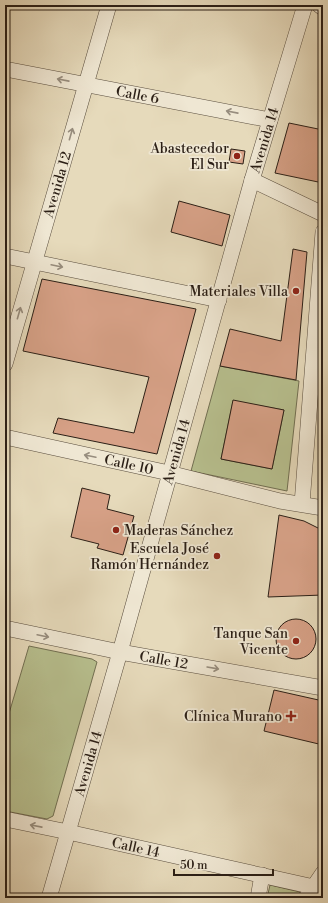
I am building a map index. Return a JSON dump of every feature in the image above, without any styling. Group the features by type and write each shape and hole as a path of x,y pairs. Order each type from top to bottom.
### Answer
{"street":[{"name":"Avenida 12","path":"5,364 109,5"},
{"name":"Avenida 14","path":"49,898 120,652 252,180 305,5"},
{"path":"319,5 323,8"},
{"name":"Calle 6","path":"5,69 270,120"},
{"path":"252,180 323,214"},
{"path":"302,504 318,379 323,232"},
{"path":"5,256 219,300"},
{"name":"Calle 10","path":"5,437 169,473 280,500 323,508"},
{"name":"Calle 12","path":"5,628 120,652 323,688"},
{"name":"Calle 14","path":"5,819 262,875 310,892"},
{"path":"310,892 323,873"},
{"path":"258,898 262,875"}],"green space":[{"path":"220,366 299,381 287,491 191,471","holes":["233,401 284,410 272,469 221,459"]},
{"path":"29,646 92,659 97,662 53,816 47,819 5,811 5,727"},
{"path":"270,885 300,892 296,898 267,898"}],"building":[{"path":"289,123 323,130 323,183 275,173"},
{"name":"Abastecedor El Sur","path":"231,149 245,151 243,164 229,162"},
{"path":"179,201 230,215 222,246 171,232"},
{"name":"Materiales Villa","path":"293,249 307,252 296,380 220,366 230,329 281,341"},
{"path":"42,279 196,309 157,454 53,433 58,418 134,433 149,377 23,351"},
{"path":"233,400 284,410 272,469 221,459"},
{"path":"82,488 110,495 107,509 134,516 123,555 97,548 99,544 71,537"},
{"path":"279,515 304,521 320,529 323,534 323,595 268,597"},
{"name":"Tanque San Vicente","path":"300,619 307,622 313,628 316,639 315,647 307,656 300,659 292,659 285,656 277,647 276,635 279,628 288,620"},
{"name":"Clínica Murano","path":"274,690 323,701 323,745 264,731"}],"place":[{"name":"Abastecedor El Sur","path":"237,156"},
{"name":"Materiales Villa","path":"296,291"},
{"name":"Maderas Sánchez","path":"116,530"},
{"name":"Escuela José Ramón Hernández","path":"217,556"},
{"name":"Tanque San Vicente","path":"296,641"},
{"name":"Clínica Murano","path":"291,716"}]}
